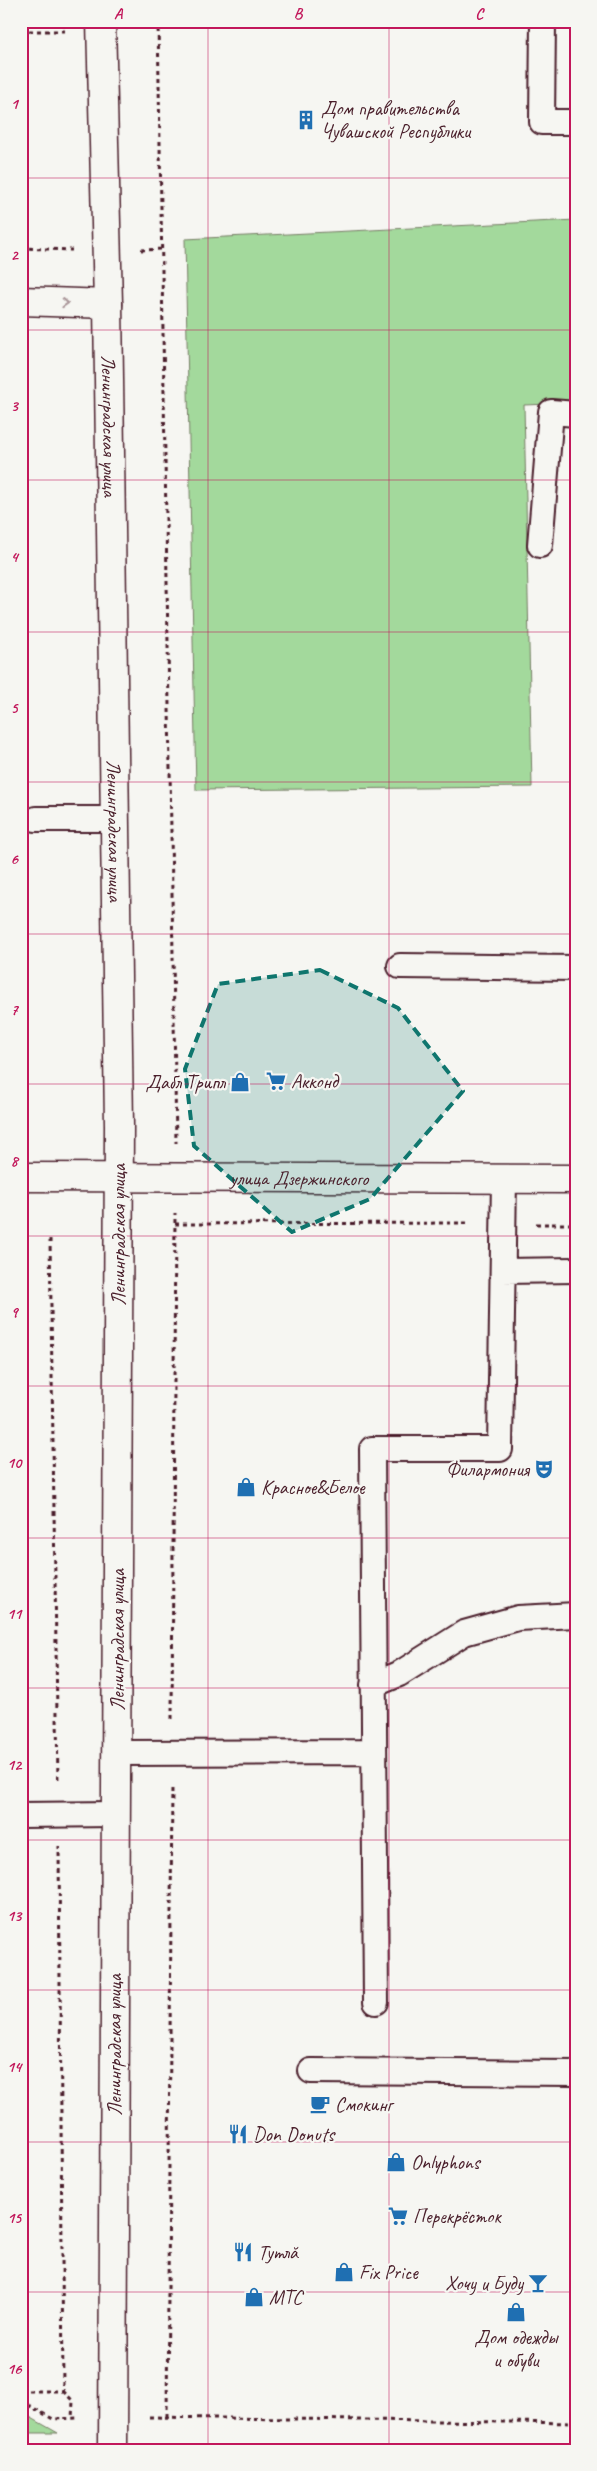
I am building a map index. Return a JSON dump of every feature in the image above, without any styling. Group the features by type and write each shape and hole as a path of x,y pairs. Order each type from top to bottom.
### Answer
{"street":[{"name":"Ленинградская улица","path":"101,26 108,304 119,1177 112,2450"},
{"path":"21,301 108,304"},
{"name":"улица Дзержинского","path":"21,1177 576,1178"}],"lane":[{"path":"543,21 542,122 576,122"},
{"path":"540,545 551,412 576,414"},
{"path":"36,819 115,819"},
{"path":"400,966 576,968"},
{"path":"376,2002 372,1449 500,1449 504,1178"},
{"path":"502,1270 576,1270"},
{"path":"373,1685 399,1674 464,1633 518,1618 576,1615"},
{"path":"116,1753 374,1752"},
{"path":"21,1815 115,1814"},
{"path":"311,2071 576,2073"}],"path":[{"path":"158,21 176,1152"},
{"path":"21,31 101,26"},
{"path":"172,1720 176,1208"},
{"path":"175,1224 472,1223"},
{"path":"533,1224 576,1224"},
{"path":"50,1239 58,1788"},
{"path":"167,2417 172,1779"},
{"path":"21,2401 53,2419 72,2418 73,2401 63,2391 59,1843"},
{"path":"21,2392 63,2391"},
{"path":"145,2417 576,2422"}],"highlighted area":[{"path":"320,970 398,1008 463,1091 370,1199 292,1232 194,1146 185,1069 218,984"}],"green space":[{"path":"576,220 576,403 524,405 532,787 196,790 185,239"},
{"path":"21,2412 58,2433 21,2433"}],"place":[{"name":"Дом правительства Чувашской Республики","path":"306,120"},
{"name":"Акконд","path":"276,1081"},
{"name":"Дабл Трипл","path":"240,1082"},
{"name":"Филармония","path":"544,1469"},
{"name":"Красное&Белое","path":"246,1487"},
{"name":"Смокинг","path":"320,2104"},
{"name":"Don Donuts","path":"238,2134"},
{"name":"Onlyphons","path":"396,2162"},
{"name":"Перекрёсток","path":"398,2216"},
{"name":"Тутлӑ","path":"243,2252"},
{"name":"Fix Price","path":"344,2272"},
{"name":"Хочу и Буду","path":"538,2283"},
{"name":"МТС","path":"254,2297"},
{"name":"Дом одежды и обуви","path":"516,2312"}]}
